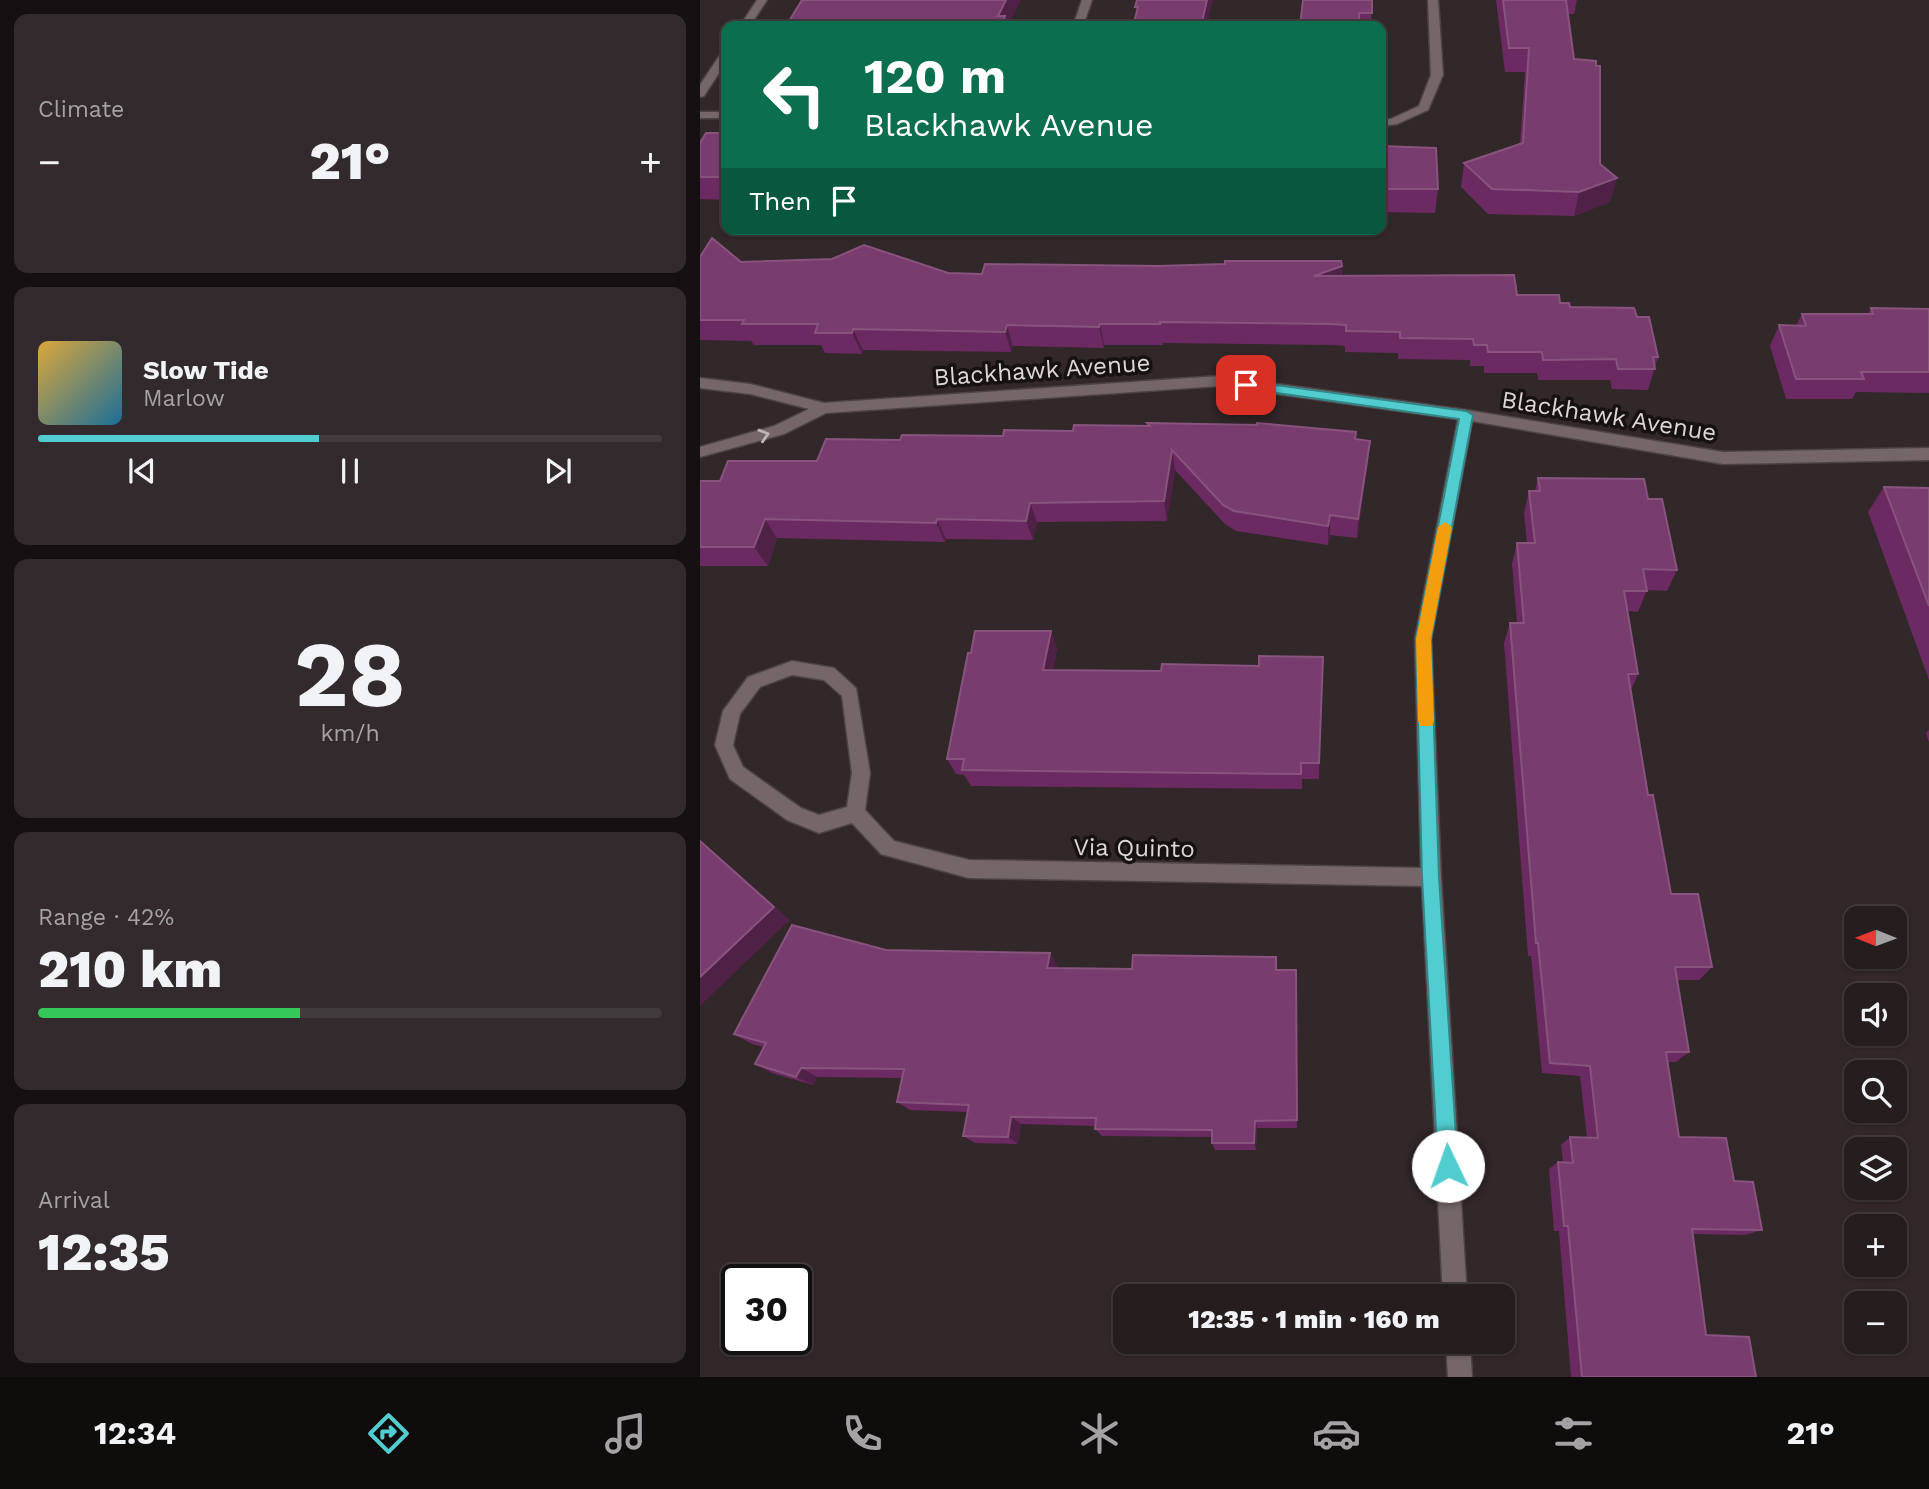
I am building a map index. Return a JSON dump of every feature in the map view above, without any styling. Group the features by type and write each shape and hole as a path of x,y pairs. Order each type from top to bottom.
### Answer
{"street":[{"path":"748,21 762,0"},
{"path":"1080,21 1087,0"},
{"path":"1386,123 1424,108 1437,75 1433,0"},
{"path":"700,94 721,62"},
{"path":"700,115 721,116"},
{"name":"Blackhawk Avenue","path":"700,383 750,389 824,408 1219,382 1466,415 1723,458 1929,454"},
{"name":"Blackhawk Avenue","path":"700,452 779,430 824,408"},
{"path":"1454,1284 1431,877 1423,639 1466,415"},
{"path":"792,668 828,673 850,693 861,773 855,813 819,824 794,814 736,774 724,745 732,711 754,682 792,668"},
{"name":"Via Quinto","path":"855,813 888,848 969,869 1431,877"},
{"path":"1459,1354 1460,1377"}],"building":[{"path":"802,0 1006,0 998,16 1005,16 1004,21 789,21"},
{"path":"1137,0 1207,0 1202,21 1134,21 1138,7 1135,7"},
{"path":"1303,0 1372,0 1372,13 1359,13 1359,21 1301,21"},
{"path":"1503,0 1566,0 1574,59 1596,61 1596,66 1600,66 1600,164 1617,178 1579,192 1492,189 1464,163 1523,143 1529,48 1509,48"},
{"path":"706,133 721,133 721,177 700,177 700,143"},
{"path":"1386,146 1436,148 1438,189 1386,189"},
{"path":"712,238 741,262 832,259 864,245 948,273 982,274 985,264 1159,266 1225,264 1225,261 1341,261 1342,266 1314,276 1514,275 1517,295 1559,295 1560,303 1569,303 1570,307 1634,308 1637,317 1649,317 1658,357 1653,357 1655,369 1618,369 1616,359 1543,360 1542,352 1488,352 1487,345 1474,345 1473,339 1400,338 1400,332 1346,331 1346,325 1332,324 1160,322 1100,324 1099,327 1007,325 1005,332 853,329 852,333 815,333 818,324 742,324 744,320 700,320 700,257"},
{"path":"1871,308 1929,309 1929,372 1861,372 1864,379 1796,379 1779,325 1806,326 1802,314 1873,314"},
{"path":"1147,423 1257,423 1356,432 1355,439 1370,441 1358,519 1330,515 1328,526 1234,511 1223,505 1172,450 1164,501 1030,503 1026,521 937,519 936,523 765,519 754,547 700,547 700,481 720,481 728,461 817,461 826,439 900,440 902,435 1003,436 1004,430 1073,431 1074,425 1150,426"},
{"path":"1538,478 1644,479 1648,499 1662,499 1677,570 1643,569 1647,591 1624,591 1638,674 1628,674 1648,795 1653,795 1671,894 1698,894 1712,967 1675,967 1689,1052 1666,1052 1679,1137 1726,1138 1734,1181 1753,1182 1762,1230 1692,1229 1706,1335 1749,1337 1756,1377 1582,1377 1568,1226 1564,1226 1558,1162 1573,1163 1570,1137 1598,1138 1590,1066 1550,1063 1536,943 1510,623 1524,623 1517,543 1535,543 1529,491 1540,491"},
{"path":"1884,487 1929,488 1929,606"},
{"path":"975,631 1051,631 1043,670 1161,671 1162,664 1259,666 1259,656 1323,657 1319,763 1301,763 1301,774 962,770 964,759 947,759 968,653 971,653"},
{"path":"700,841 774,907 700,977"},
{"path":"792,925 886,950 1050,953 1047,968 1132,969 1133,955 1276,957 1276,970 1296,970 1297,1120 1255,1121 1254,1143 1212,1143 1212,1130 1095,1129 1096,1118 1011,1117 1008,1137 963,1136 969,1105 897,1102 904,1069 801,1068 796,1077 755,1064 766,1043 734,1034"}],"slow traffic":[{"path":"1426,721 1423,639 1445,527"}],"route":[{"path":"1246,385 1466,415 1423,639 1431,877 1448,1166"}]}
